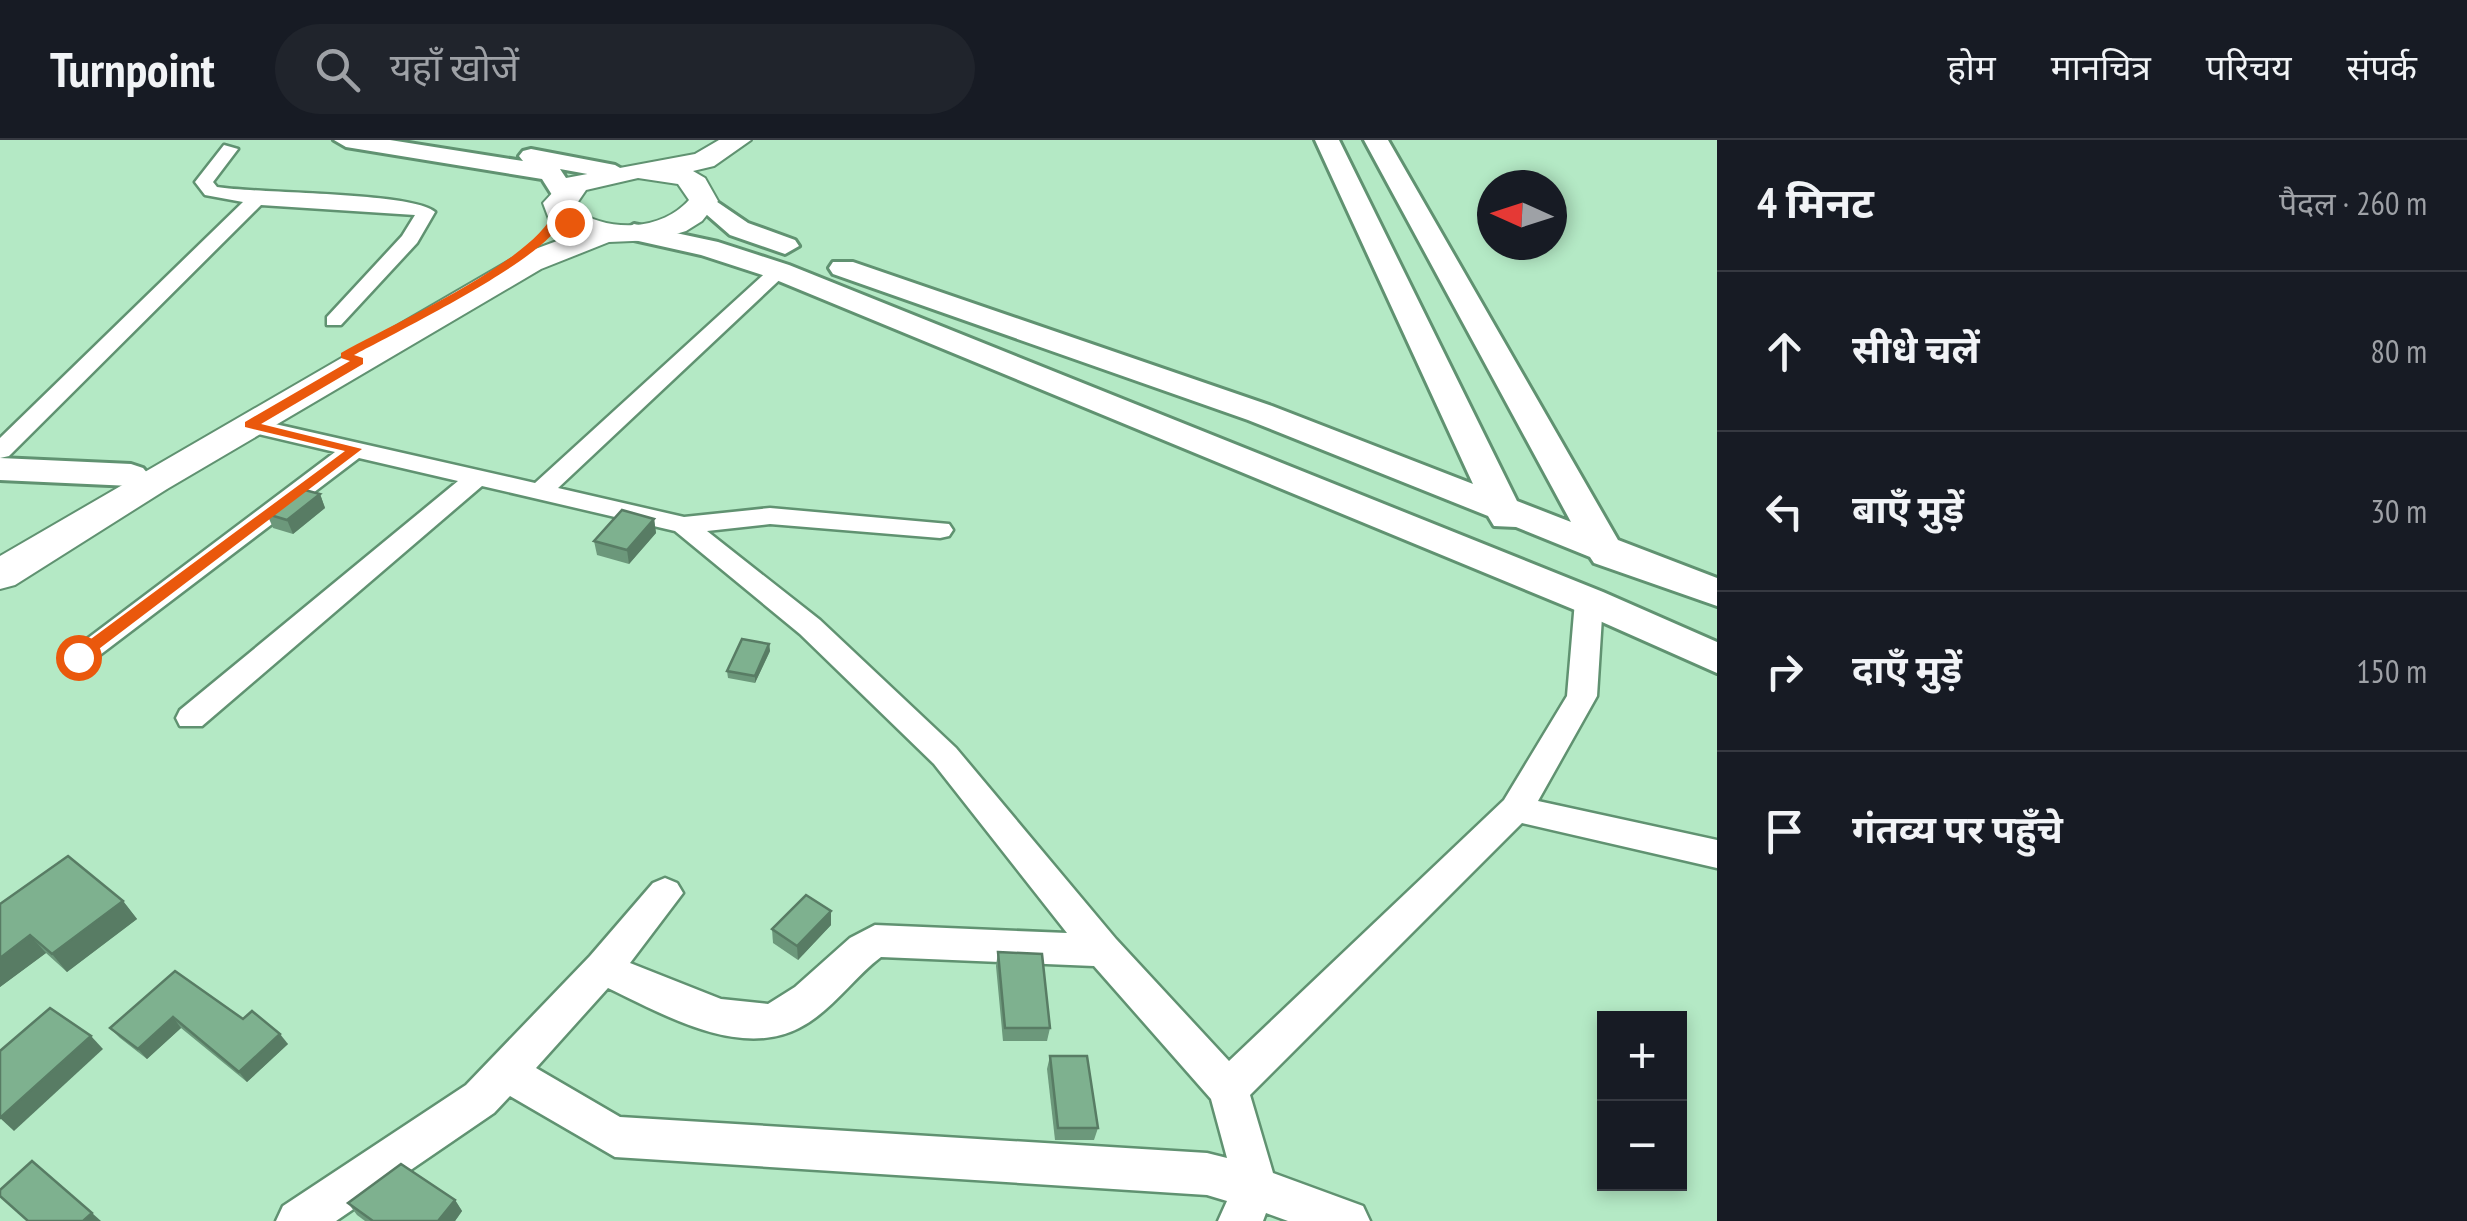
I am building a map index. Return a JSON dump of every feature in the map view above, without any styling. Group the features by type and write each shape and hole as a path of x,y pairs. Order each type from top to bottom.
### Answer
{"main road":[{"path":"0,575 516,260 554,229 561,203 576,184 614,172 660,171 704,160 738,140"},
{"path":"0,558 131,475 530,262 621,232 682,221 699,191 760,140"},
{"path":"660,171 699,191"},
{"path":"561,203 585,228 621,232"}],"street":[{"path":"346,140 551,173 561,203"},
{"path":"442,140 614,172"},
{"path":"1326,140 1502,508 1532,579"},
{"path":"1376,140 1604,547 1642,624"},
{"path":"230,149 204,182 210,191 256,199 410,206 426,212 410,239 334,321"},
{"path":"699,191 740,228 823,261 1260,413 1717,593"},
{"path":"0,451 256,199"},
{"path":"621,232 708,248 779,271 1589,601 1717,659"},
{"path":"541,491 779,271"},
{"path":"1395,283 1459,290"},
{"path":"250,425 684,525 770,516 940,530"},
{"path":"78,657 355,449"},
{"path":"0,469 131,475"},
{"path":"191,718 478,477"},
{"path":"684,525 810,627 945,756 1103,950 1228,1089 1248,1205"},
{"path":"1228,1089 1516,809 1582,696 1589,601"},
{"path":"1516,809 1717,854"},
{"path":"298,1221 480,1099 602,968 665,893"},
{"path":"602,968 700,1011 758,1022 784,1018 875,941 1103,950"},
{"path":"505,1071 614,1137 1208,1174 1248,1205 1348,1221"}],"building":[{"path":"301,489 320,494 287,520 267,514"},
{"path":"622,510 654,519 627,550 594,541"},
{"path":"742,639 769,644 755,676 727,671"},
{"path":"68,856 123,901 52,954 30,935 0,958 0,904"},
{"path":"806,895 831,911 797,946 772,929"},
{"path":"998,952 1042,954 1050,1028 1005,1028"},
{"path":"175,971 243,1019 252,1011 280,1034 239,1072 173,1017 138,1049 110,1028"},
{"path":"50,1008 91,1036 0,1118 0,1051"},
{"path":"1050,1056 1087,1056 1098,1128 1058,1128"},
{"path":"32,1161 92,1213 83,1221 28,1221 0,1196 0,1190"},
{"path":"401,1164 455,1200 438,1221 373,1221 348,1203"}],"route":[{"path":"78,657 355,449 250,425 359,361 345,355 516,260 554,229 559,213 569,222"}]}
